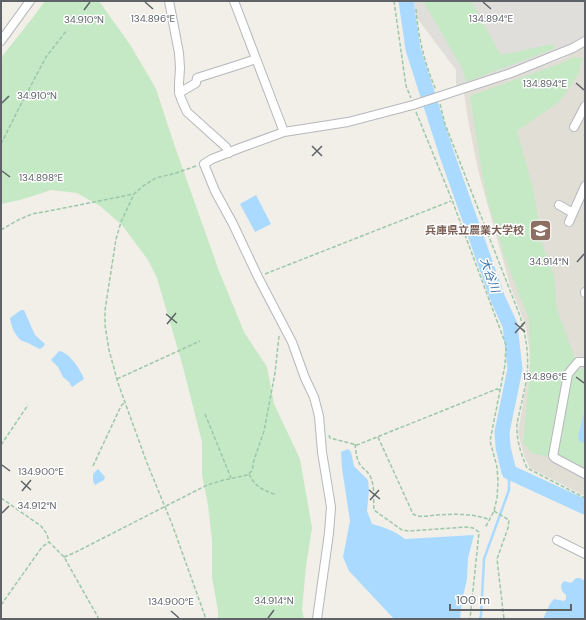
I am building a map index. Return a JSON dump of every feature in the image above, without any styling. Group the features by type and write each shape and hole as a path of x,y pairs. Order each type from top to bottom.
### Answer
{"street":[{"path":"1,41 30,1"},
{"path":"169,1 179,53 180,68 178,83 182,102 187,112 229,152"},
{"path":"234,1 284,132"},
{"path":"317,619 329,533 331,507 322,452 319,416 314,397 305,378 292,342 215,191 204,164 229,152 284,132 348,122 437,97 511,73 573,48 585,41"},
{"path":"179,93 196,83 197,78 256,58"},
{"path":"574,127 583,115 585,106"},
{"path":"569,222 582,199 585,186"},
{"path":"559,205 573,213"},
{"path":"585,362 578,362 568,374 553,456 585,474"},
{"path":"557,540 585,554"}],"path":[{"path":"394,1 406,86 415,104 506,345 505,366 490,441 498,482 497,498 495,512 485,528"},
{"path":"416,9 424,60 445,124 520,316 524,331 527,344 527,375 517,424 521,455 526,468 585,498"},
{"path":"1,144 46,57 67,30"},
{"path":"204,164 156,178 134,194 121,222 116,239 105,310 105,325 109,350 117,379 147,464 172,524 206,619"},
{"path":"1,230 32,214 134,194"},
{"path":"258,277 452,200"},
{"path":"64,557 207,485 247,475 252,471 254,460 264,431 275,373 280,329 283,325"},
{"path":"117,379 200,341"},
{"path":"327,431 330,438 357,445 497,389 500,390"},
{"path":"93,466 121,406 125,402"},
{"path":"1,445 28,405"},
{"path":"205,414 231,478"},
{"path":"378,436 413,514 417,516 472,515 490,520"},
{"path":"355,444 357,459 361,466 369,473 374,485 374,510 384,518 402,530 416,531 466,527 476,529 479,532 470,619"},
{"path":"249,474 258,487 276,495"},
{"path":"1,498 41,526 47,534 49,542 64,557 99,619"},
{"path":"495,512 509,520 508,528 497,560 504,619"},
{"path":"1,605 42,547 49,542"}],"shaded area":[{"path":"413,1 585,1 585,37 554,53 463,88 456,85 456,70 417,18"},
{"name":"兵庫県立農業大学校","path":"585,47 585,286 582,292 585,298 585,496 530,468 524,456 518,432 531,358 525,324 510,285 479,174 464,93 562,59"}],"green space":[{"path":"45,1 99,1 131,46 156,89 219,271 244,332 267,367 274,404 300,459 312,528 306,566 302,610 304,619 218,619 212,577 212,540 208,505 202,475 202,442 183,367 157,278 148,260 122,225 100,206 77,193 51,190 20,200 1,204 1,58"},
{"path":"423,1 471,1 501,55 552,44 556,48 466,82 463,70"},
{"path":"574,57 582,58 578,75 560,101 517,131 533,188 540,238 554,275 557,309 575,359 565,369 563,376 550,444 549,457 532,453 523,443 530,373 529,319 505,258 488,202 470,96 559,64"},
{"path":"585,367 585,406 578,436 580,441 585,442 585,468 560,456 558,452 572,375"}],"water":[{"path":"256,195 271,224 255,232 240,204"},
{"path":"21,310 24,310 35,335 45,344 40,349 22,341 14,331 10,318"},
{"path":"59,351 71,358 84,379 72,387 63,377 58,367 51,360"},
{"path":"585,408 585,443 580,442 578,437"},
{"path":"348,449 351,452 354,466 368,480 369,490 367,511 372,524 381,526 405,539 474,535 468,558 467,579 460,619 394,619 349,571 343,557 350,521 341,452"},
{"path":"98,469 105,477 104,480 95,485 93,481 93,474"},
{"path":"576,578 580,578 585,581 585,619 543,619 554,599 564,601 566,599 566,595 562,591 561,585 564,581 571,583"}],"waterway":[{"name":"大谷川","path":"406,1 413,49 446,152 498,299 510,325 515,369 502,432 503,447 509,472 585,507"},
{"path":"480,619 484,559 509,490 509,472"}],"place":[{"name":"兵庫県立農業大学校","path":"540,230"}]}
